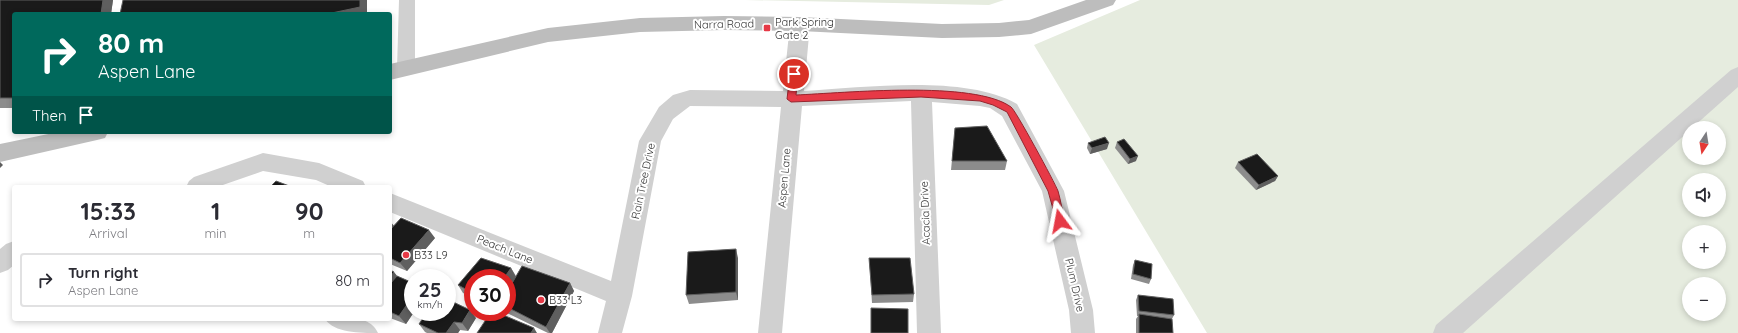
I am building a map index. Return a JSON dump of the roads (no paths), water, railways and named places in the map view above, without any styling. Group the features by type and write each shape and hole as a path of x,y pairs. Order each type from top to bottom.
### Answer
{"street":[{"name":"Narra Road","path":"398,71 453,56 548,35 640,25 724,23 800,24 942,31 999,30 1031,27 1106,0"},
{"name":"Aspen Lane","path":"770,333 791,99 800,24"},
{"path":"1445,333 1738,75"},
{"name":"Plum Drive","path":"791,99 921,93 980,98 996,102 1010,110 1053,191 1082,310 1083,333"},
{"name":"Acacia Drive","path":"921,93 929,333"},
{"name":"Rain Tree Drive","path":"610,333 620,296 650,141 666,113 680,101 690,98 791,99"},
{"path":"0,152 87,134"},
{"path":"199,185 202,182 263,162 319,172 349,185"},
{"name":"Peach Lane","path":"392,203 620,296"},
{"path":"0,263 12,253"},
{"path":"341,321 366,333"}],"lane":[{"path":"398,71 407,0"}],"place":[{"name":"Park Spring Gate 2","path":"767,28"},
{"name":"B33 L9","path":"406,255"},
{"name":"B33 L3","path":"541,300"}]}
